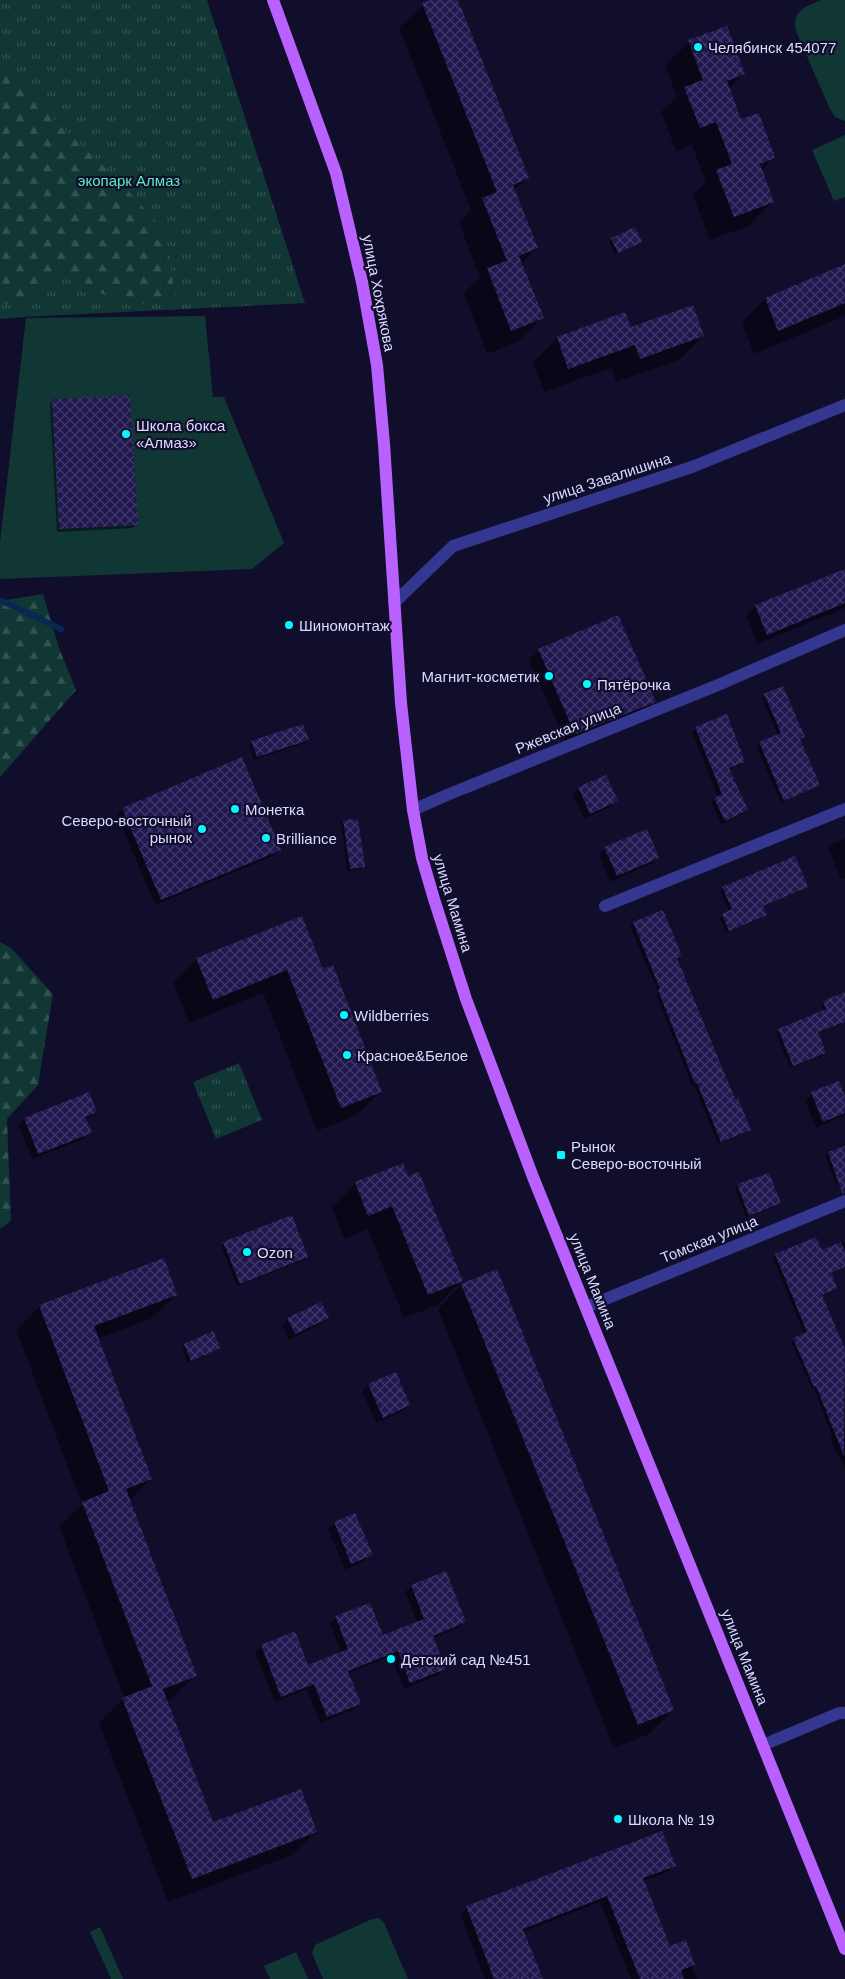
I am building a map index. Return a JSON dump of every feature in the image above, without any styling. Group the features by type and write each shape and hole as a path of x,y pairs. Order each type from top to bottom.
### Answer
{"main road":[{"name":"улица Хохрякова","path":"274,0 336,173 362,282 377,365 394,603"},
{"name":"улица Мамина","path":"394,603 401,703 413,810 424,866 466,1000 534,1177 845,1949"}],"street":[{"name":"улица Завалишина","path":"394,603 453,546 692,467 845,405"},
{"name":"Ржевская улица","path":"413,810 446,794 718,685 845,630"},
{"path":"605,906 845,808"},
{"name":"Томская улица","path":"586,1307 845,1201"},
{"path":"763,1745 839,1713 845,1713"}],"green space":[{"name":"экопарк Алмаз","path":"0,0 207,0 305,303 0,319"},
{"path":"821,0 845,0 845,121 835,117 830,109 796,31 796,18 801,10"},
{"path":"0,64 26,76 42,108 119,181 166,232 175,297 131,306 62,276 14,305 0,303"},
{"path":"845,135 845,197 834,201 812,150"},
{"name":"Школа бокса «Алмаз»","path":"205,316 213,397 224,397 284,543 252,569 0,579 0,542 26,318"},
{"path":"43,594 59,648 76,690 0,777 0,601"},
{"path":"0,942 11,948 53,994 38,1085 7,1119 11,1221 0,1229"},
{"path":"239,1063 262,1120 216,1139 193,1082"},
{"path":"379,1918 384,1923 408,1979 323,1979 312,1953 315,1945 372,1919"},
{"path":"100,1927 123,1979 111,1979 90,1932"},
{"path":"296,1952 308,1979 270,1979 264,1966"}],"building":[{"path":"431,0 458,0 529,178 513,185 538,248 507,261 482,198 497,192 422,3"},
{"path":"727,26 745,74 727,81 741,119 759,113 775,158 760,164 774,202 734,217 716,170 732,164 716,122 700,128 684,87 703,80 688,40"},
{"path":"635,227 642,242 618,253 611,238"},
{"path":"519,256 544,318 511,331 487,268"},
{"path":"845,264 845,303 778,331 765,298"},
{"path":"693,305 704,336 640,359 635,345 568,369 557,337 625,312 631,327"},
{"path":"130,395 138,525 59,529 52,399"},
{"path":"845,569 845,603 767,635 755,605"},
{"path":"618,615 656,702 575,734 538,649"},
{"path":"783,686 805,737 800,739 820,785 784,801 759,742 781,733 764,694"},
{"path":"727,714 745,762 729,768 748,810 725,821 714,798 722,794 695,727"},
{"path":"303,724 309,740 257,757 251,741"},
{"name":"Северо-восточный рынок","path":"242,757 281,850 161,900 122,808"},
{"path":"606,775 618,801 590,814 578,787"},
{"path":"358,819 365,867 350,869 343,820"},
{"path":"647,829 659,858 617,876 604,847"},
{"path":"795,856 808,887 763,906 767,915 729,931 722,914 732,909 722,887"},
{"path":"663,910 682,956 677,958 735,1099 738,1098 751,1130 721,1142 697,1083 695,1084 633,922"},
{"path":"302,916 323,969 333,965 382,1092 341,1108 287,970 213,1000 196,958"},
{"path":"845,992 845,1022 818,1032 826,1053 793,1066 778,1029 826,1009 823,1001"},
{"path":"839,1081 845,1096 845,1113 823,1122 811,1092"},
{"path":"89,1092 97,1112 85,1117 92,1133 38,1154 24,1118"},
{"path":"845,1146 845,1193 842,1193 828,1152"},
{"path":"403,1163 408,1176 419,1172 463,1281 428,1295 392,1206 368,1216 355,1182"},
{"path":"769,1173 781,1203 749,1216 737,1184"},
{"path":"292,1215 308,1257 240,1284 223,1242"},
{"path":"816,1237 822,1250 841,1242 845,1251 845,1267 831,1273 837,1288 822,1295 845,1349 844,1456 816,1386 814,1387 793,1338 807,1332 775,1254"},
{"path":"164,1258 177,1295 94,1326 152,1479 126,1489 197,1676 163,1689 213,1822 301,1789 317,1832 192,1879 122,1698 152,1686 82,1502 109,1491 39,1305"},
{"path":"497,1269 674,1710 638,1725 461,1284"},
{"path":"321,1302 329,1318 295,1334 287,1318"},
{"path":"213,1331 221,1348 191,1361 184,1344"},
{"path":"396,1372 410,1405 383,1418 368,1384"},
{"path":"355,1513 373,1555 351,1564 334,1522"},
{"path":"446,1571 466,1622 433,1636 446,1669 410,1683 398,1651 348,1671 361,1704 327,1717 314,1684 281,1697 261,1645 295,1631 308,1665 348,1649 335,1616 370,1603 383,1635 424,1619 411,1585"},
{"path":"662,1831 676,1866 643,1878 670,1946 686,1940 695,1965 681,1970 684,1979 640,1979 607,1896 523,1929 543,1979 494,1979 466,1906"}],"waterway":[{"path":"0,600 61,629"}],"place":[{"name":"Челябинск 454077","path":"698,47"},
{"name":"Школа бокса «Алмаз»","path":"126,434"},
{"name":"Шиномонтаж","path":"289,625"},
{"name":"Магнит-косметик","path":"549,676"},
{"name":"Пятёрочка","path":"587,684"},
{"name":"Монетка","path":"235,809"},
{"name":"Северо-восточный рынок","path":"202,829"},
{"name":"Brilliance","path":"266,838"},
{"name":"Wildberries","path":"344,1015"},
{"name":"Красное&Белое","path":"347,1055"},
{"name":"Рынок Северо-восточный","path":"561,1155"},
{"name":"Ozon","path":"247,1252"},
{"name":"Детский сад №451","path":"391,1659"},
{"name":"Школа № 19","path":"618,1819"}]}
